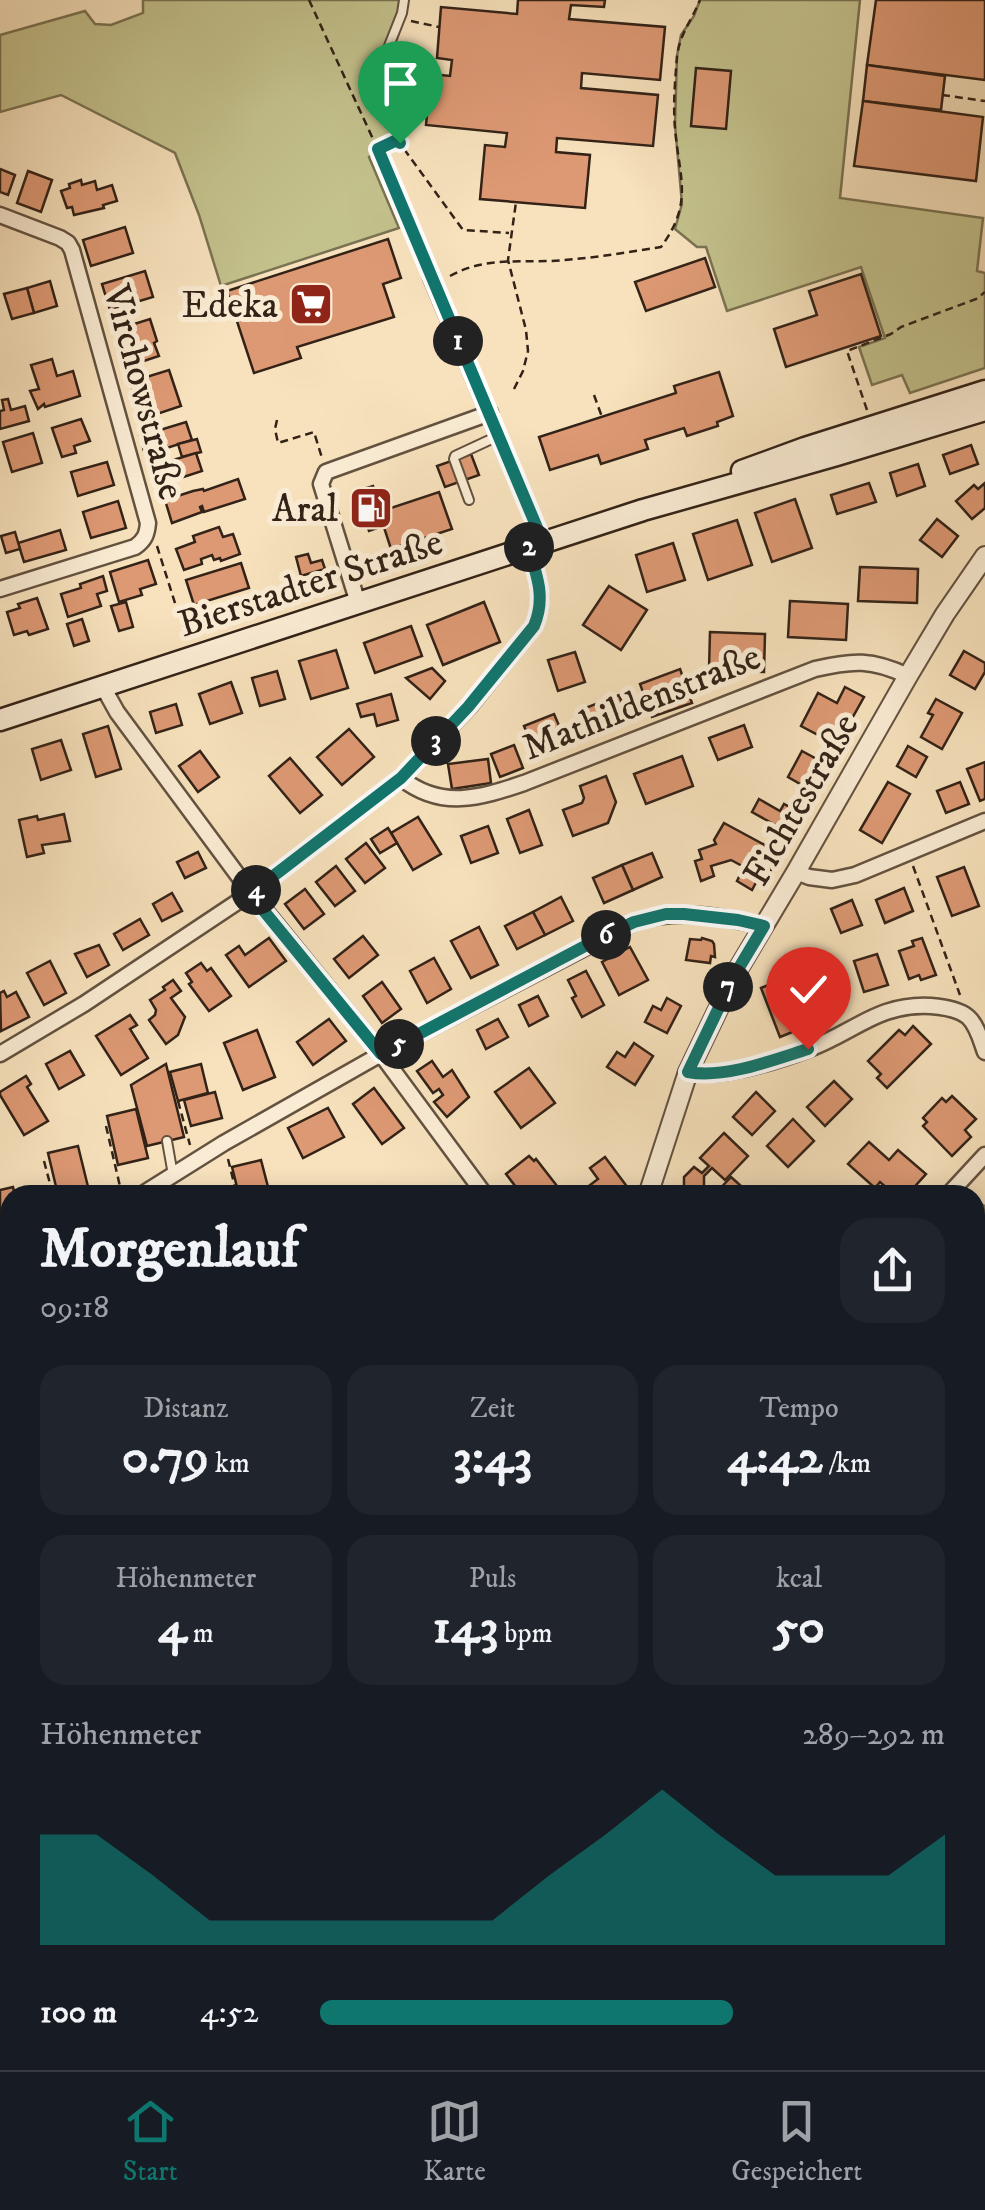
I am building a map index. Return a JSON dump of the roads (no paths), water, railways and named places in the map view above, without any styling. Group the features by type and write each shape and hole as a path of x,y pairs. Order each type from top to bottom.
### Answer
{"main road":[{"name":"Bierstadter Straße","path":"643,510 768,461 985,391"},
{"name":"Bierstadter Straße","path":"0,720 643,510 985,410"}],"street":[{"name":"Virchowstraße","path":"0,215 60,238 72,250 146,513 148,532 136,547 0,589"},
{"path":"0,1054 84,1004 250,894 401,778 468,707 534,626 541,593 536,545 499,435 433,281"},
{"path":"358,603 321,484 323,476 490,413"},
{"name":"Fichtestraße","path":"651,1185 688,1072 734,976 945,614 985,556"},
{"name":"Mathildenstraße","path":"401,778 416,790 451,799 485,796 815,669 846,662 873,662 908,676"},
{"path":"102,685 117,712 250,894 381,1054 478,1185"},
{"path":"796,872 832,880 855,875 985,822"},
{"path":"156,1185 381,1054 634,922 684,914 764,926"},
{"path":"688,1072 714,1073 758,1064 808,1049 876,1014 920,1006 944,1007 967,1016 985,1052"},
{"path":"957,1185 985,1155"}],"lane":[{"path":"404,0 380,66 397,140 378,149 433,281"},
{"path":"469,500 454,456 499,435"},
{"path":"167,1141 172,1175"}],"place":[{"name":"Edeka","path":"311,304"},
{"name":"Aral","path":"371,508"}]}
